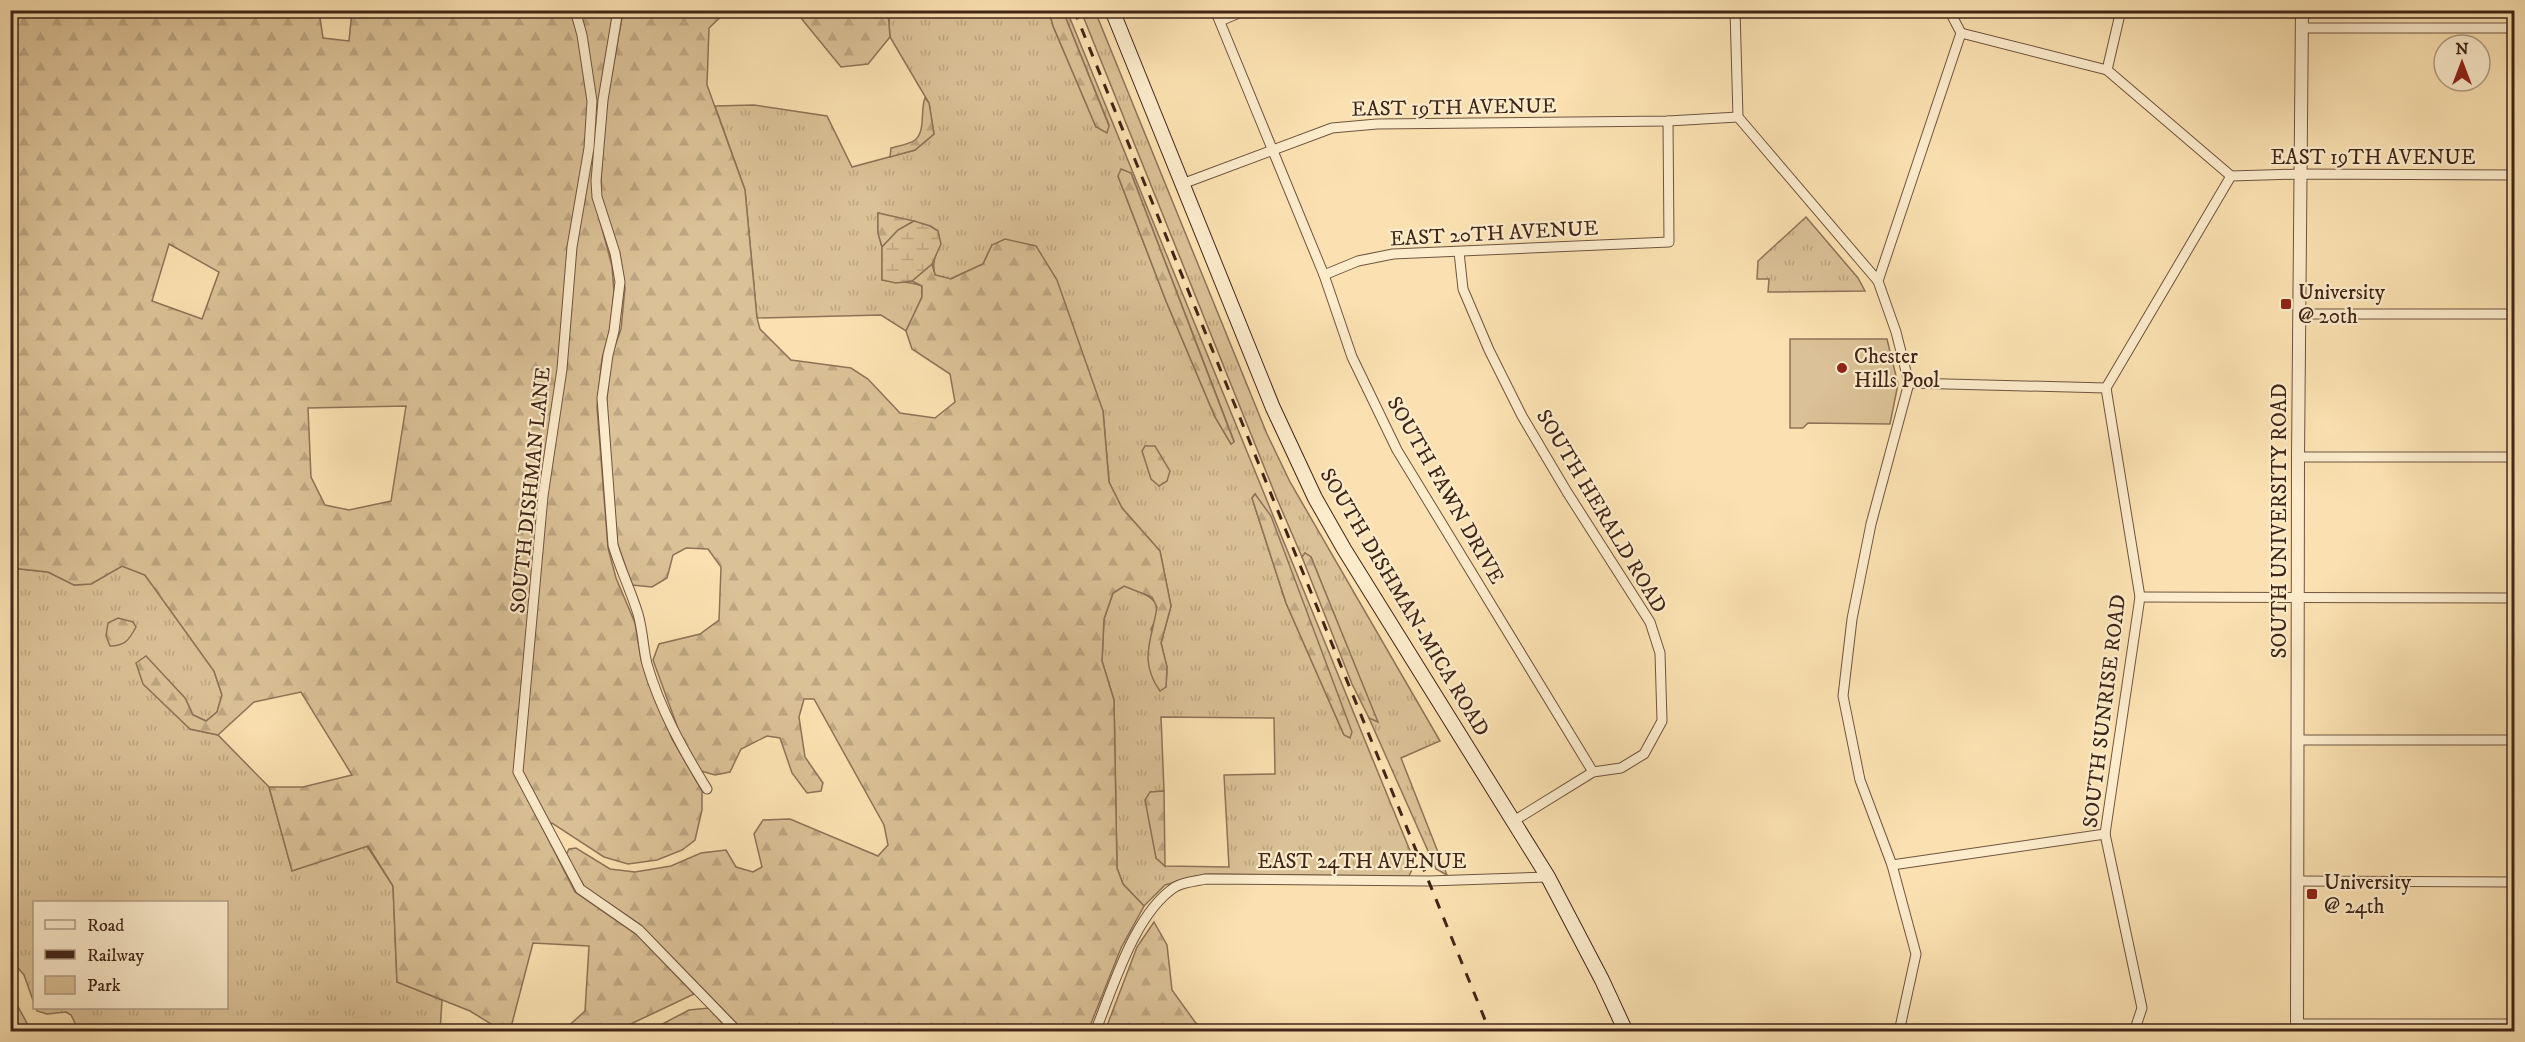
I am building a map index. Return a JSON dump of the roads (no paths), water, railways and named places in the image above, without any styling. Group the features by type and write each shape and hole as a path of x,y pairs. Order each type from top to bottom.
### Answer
{"main road":[{"name":"SOUTH DISHMAN-MICA ROAD","path":"1112,10 1273,408 1315,498 1344,549 1548,877 1602,980 1626,1032"}],"street":[{"name":"SOUTH DISHMAN LANE","path":"575,10 582,35 592,101 589,148 572,247 561,369 543,496 518,772 580,890 639,930 738,1032"},
{"path":"618,10 603,100 596,181 597,197 615,253 620,282 602,398 613,545 619,567 639,615 645,655 653,680 677,740 707,789"},
{"name":"SOUTH FAWN DRIVE","path":"1215,10 1324,274 1352,357 1397,450 1593,772"},
{"path":"1220,21 1246,10"},
{"path":"1734,10 1738,117 1878,281 1896,332 1909,383 1871,524 1852,619 1843,696 1860,780 1892,865 1916,954 1899,1032"},
{"path":"1878,281 1961,33 1949,10"},
{"path":"2107,70 2121,10"},
{"name":"SOUTH UNIVERSITY ROAD","path":"2297,1028 2298,456 2302,10"},
{"path":"2302,28 2514,28"},
{"path":"1909,383 2106,388 2231,176 2107,70 1961,33"},
{"name":"EAST 19TH AVENUE","path":"1182,184 1332,128 1377,124 1668,122 1738,117"},
{"name":"EAST 20TH AVENUE","path":"1324,274 1358,261 1393,255 1670,242 1668,122"},
{"name":"EAST 19TH AVENUE","path":"2231,176 2514,175"},
{"name":"SOUTH HERALD ROAD","path":"1459,252 1463,289 1489,350 1522,416 1567,492 1650,622 1660,653 1662,721 1644,754 1621,768 1593,772 1512,822"},
{"path":"2300,314 2514,314"},
{"name":"SOUTH SUNRISE ROAD","path":"2106,388 2140,597 2105,834 2142,1008 2134,1032"},
{"path":"2298,456 2514,457"},
{"path":"2140,597 2514,598"},
{"path":"2298,740 2514,740"},
{"path":"1892,865 2105,834"},
{"name":"EAST 24TH AVENUE","path":"1095,1032 1130,947 1152,909 1176,886 1206,879 1429,881 1548,877"},
{"path":"2297,881 2514,882"},
{"path":"2297,1028 2514,1024"}],"railway":[{"path":"1074,10 1490,1032"}],"place":[{"name":"University @ 20th","path":"2286,304"},
{"name":"Chester Hills Pool","path":"1842,368"},
{"name":"University @ 24th","path":"2312,894"}]}
